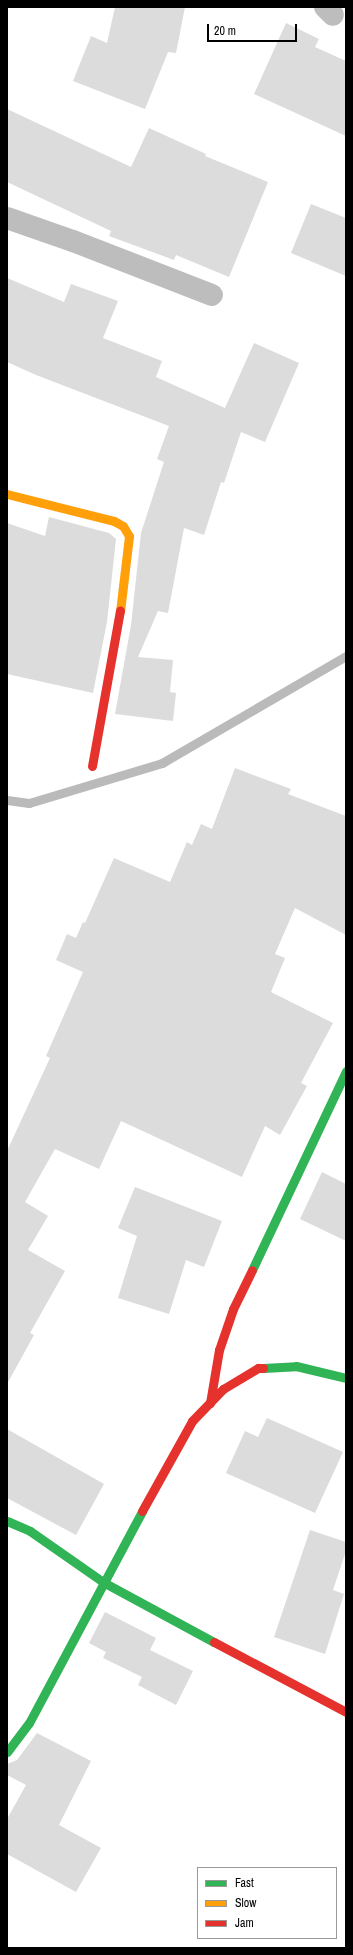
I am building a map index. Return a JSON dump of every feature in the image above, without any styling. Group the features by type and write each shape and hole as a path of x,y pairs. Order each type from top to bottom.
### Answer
{"street":[{"path":"7,218 73,241 212,295"},
{"path":"7,494 114,521 123,526 129,536 119,624 92,766"},
{"path":"210,1403 219,1350 233,1309 346,1071"},
{"path":"7,1752 29,1723 103,1582 192,1421 223,1388 258,1368 296,1366 346,1378"},
{"path":"7,1521 30,1531 103,1582 346,1712"}],"building":[{"path":"115,7 185,7 176,53 168,52 145,109 73,81 91,36 107,43"},
{"path":"286,23 319,39 315,47 346,61 346,136 254,94"},
{"path":"7,109 131,167 149,128 206,154 205,156 268,182 229,277 176,255 174,260 109,236 111,231 7,182"},
{"path":"311,204 346,218 346,276 291,253"},
{"path":"7,278 64,302 71,284 118,301 103,338 162,361 156,377 225,408 254,343 299,363 265,442 241,432 224,483 221,482 204,535 184,528 168,613 158,611 138,657 173,660 170,692 176,693 173,721 115,714 131,625 141,533 164,462 157,459 169,426 36,375 7,362"},
{"path":"49,517 109,533 116,539 107,622 93,693 7,674 7,523 45,536"},
{"path":"235,768 291,789 288,794 346,816 346,935 295,908 275,954 285,958 271,992 333,1023 301,1083 307,1086 280,1135 265,1126 242,1177 121,1121 99,1169 55,1149 25,1202 48,1216 28,1250 65,1271 30,1333 34,1335 7,1384 7,1151 50,1058 46,1056 83,972 56,960 67,934 76,938 83,922 85,923 114,858 170,882 187,842 192,845 201,824 212,829"},
{"path":"322,1172 346,1184 346,1241 300,1219"},
{"path":"135,1187 222,1221 204,1267 186,1260 169,1314 118,1298 137,1236 118,1228"},
{"path":"267,1418 343,1452 315,1513 226,1473 245,1431 258,1437"},
{"path":"7,1429 104,1484 76,1535 7,1498"},
{"path":"310,1530 346,1542 346,1551 333,1590 344,1594 325,1654 274,1637"},
{"path":"105,1612 156,1638 150,1650 193,1671 176,1705 138,1685 142,1677 103,1658 106,1652 89,1643"},
{"path":"37,1733 91,1761 59,1825 101,1848 76,1892 7,1854 7,1819 26,1785 7,1775 7,1764 17,1760"}],"waterway":[{"path":"7,800 29,803 162,763 346,656"}],"traffic: fast":[{"path":"252,1270 346,1071"},
{"path":"263,1368 296,1366 346,1378"},
{"path":"7,1752 29,1723 142,1511"},
{"path":"7,1521 30,1531 103,1582 214,1642"}],"traffic: slow":[{"path":"7,494 114,521 123,526 129,536 120,611"}],"traffic: jam":[{"path":"92,766 120,611"},
{"path":"210,1403 219,1350 233,1309 252,1270"},
{"path":"142,1511 192,1421 223,1389 258,1368 263,1368"},
{"path":"214,1642 346,1712"}]}
